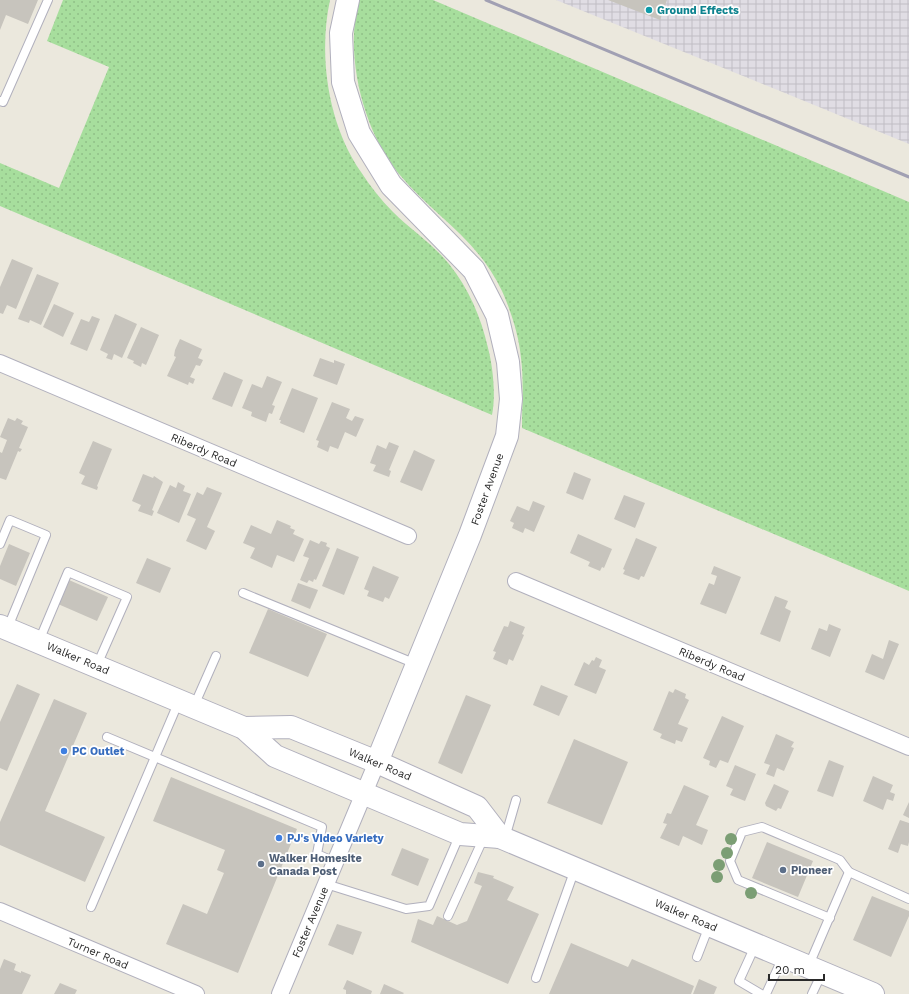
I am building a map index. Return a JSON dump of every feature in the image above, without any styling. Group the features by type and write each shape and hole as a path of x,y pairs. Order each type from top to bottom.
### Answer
{"main road":[{"name":"Foster Avenue","path":"348,0 341,33 343,82 359,133 391,185 474,270 497,315 508,362 511,399 506,436 467,543 377,762"},
{"name":"Walker Road","path":"4,627 244,728 275,756 460,834 496,837 575,868 872,994"},
{"name":"Walker Road","path":"244,728 291,727 377,762 477,807 496,837"}],"street":[{"name":"Riberdy Road","path":"0,364 408,536"},
{"name":"Riberdy Road","path":"516,581 909,747"},
{"name":"Foster Avenue","path":"280,994 377,762"},
{"name":"Turner Road","path":"0,911 196,994"}],"lane":[{"path":"0,101 3,102 48,0"},
{"path":"0,544 10,520 46,535 4,627"},
{"path":"38,642 68,572 79,576 127,597 97,666"},
{"path":"243,593 417,664"},
{"path":"91,907 155,757 216,656"},
{"path":"107,736 322,827 317,854 335,862"},
{"path":"448,916 496,837 516,800"},
{"path":"830,918 738,880 730,861 742,832 762,827 840,860 849,872 909,899"},
{"path":"326,884 406,909 429,906 460,834"},
{"path":"536,978 575,868"},
{"path":"812,994 815,970 830,918 849,872"},
{"path":"697,957 710,925"},
{"path":"756,945 739,981 761,994"},
{"path":"766,994 784,956"}],"shaded area":[{"name":"Ground Effects","path":"556,0 909,0 909,144 780,91"}],"green space":[{"path":"63,0 330,0 325,43 326,66 329,89 341,133 350,153 364,177 384,203 443,257 463,283 478,314 490,356 494,390 492,415 0,206 0,163 59,188 109,67 47,41"},
{"path":"359,0 433,0 909,202 909,591 522,428 523,393 520,350 514,324 502,291 492,272 468,242 426,203 399,174 386,156 375,136 360,91 356,67 354,44 355,21"}],"building":[{"path":"0,0 38,0 28,24 6,15 0,30"},
{"name":"Ground Effects","path":"608,0 667,0 660,20"},
{"path":"12,259 33,268 16,309 7,305 3,314 0,313 0,287"},
{"path":"37,274 59,283 41,325 30,320 29,323 18,319"},
{"path":"54,304 74,313 63,337 43,327"},
{"path":"115,314 137,324 122,358 114,354 112,360 106,358 108,354 100,350"},
{"path":"92,316 100,319 87,351 70,344 81,319 89,322"},
{"path":"141,327 159,335 146,365 142,363 141,367 133,363 134,361 127,358"},
{"path":"180,339 202,349 198,358 203,360 200,366 196,365 190,377 195,379 193,384 189,382 188,385 167,376 176,357 174,356 175,350"},
{"path":"320,358 334,363 334,360 345,364 337,385 313,376"},
{"path":"224,372 243,380 232,407 212,399"},
{"path":"267,376 282,382 272,405 275,406 272,414 269,413 266,422 251,416 252,412 242,408 252,384 262,388"},
{"path":"292,388 318,398 304,433 280,423 281,420 279,420"},
{"path":"332,402 350,409 346,418 352,421 355,416 364,419 356,437 345,432 338,449 330,446 328,452 317,447 319,441 316,440"},
{"path":"8,418 15,421 17,418 23,421 21,424 28,427 19,448 22,449 20,452 18,451 6,480 0,478 0,452 2,453 7,440 0,437"},
{"path":"93,441 112,449 97,486 97,490 81,484 85,476 79,473"},
{"path":"389,442 399,446 389,470 391,471 389,477 373,471 376,465 370,463 377,445 386,449"},
{"path":"414,450 435,460 422,491 400,482"},
{"path":"574,472 591,479 583,500 566,493"},
{"path":"143,474 153,478 154,476 163,482 152,510 154,511 152,516 138,511 141,505 132,501"},
{"path":"178,482 185,486 183,491 191,494 179,523 157,513 170,485 176,488"},
{"path":"207,487 222,493 207,527 215,531 206,550 186,541 196,519 187,515 197,492 203,495"},
{"path":"624,495 645,503 635,528 614,519"},
{"path":"533,501 545,506 534,532 525,528 523,533 512,528 514,523 510,521 517,506 529,511"},
{"path":"277,520 291,526 290,528 295,530 293,534 304,539 294,562 277,555 272,568 250,558 255,548 243,543 251,525 271,534"},
{"path":"578,534 612,549 604,568 602,567 600,571 588,566 590,562 570,553"},
{"path":"636,538 657,547 644,577 641,576 639,580 623,574 625,570 623,569"},
{"path":"310,540 319,544 321,541 327,543 326,546 330,548 316,580 314,579 313,582 309,580 307,583 300,580 309,558 303,556"},
{"path":"9,544 30,553 16,586 0,579 0,566"},
{"path":"337,548 359,557 344,595 322,586"},
{"path":"147,558 171,568 160,593 136,583"},
{"path":"373,566 399,577 389,599 385,597 383,602 367,596 369,591 364,589"},
{"path":"714,566 741,577 726,614 700,604 709,583 714,585 717,576 711,574"},
{"path":"69,580 108,597 97,621 58,604"},
{"path":"298,583 318,590 310,609 291,601"},
{"path":"775,596 788,601 785,608 791,611 780,642 760,634"},
{"path":"268,609 327,634 308,677 249,653"},
{"path":"510,621 525,627 522,634 524,635 513,661 509,659 507,665 493,659 496,652 493,651 504,626 508,627"},
{"path":"829,624 841,629 830,657 811,649 819,628 827,631"},
{"path":"889,640 899,644 884,680 865,672 872,654 883,659"},
{"path":"596,657 602,660 599,667 606,670 596,694 574,685 584,662 589,665"},
{"path":"17,684 40,694 7,771 0,768 0,722"},
{"path":"541,685 568,696 559,716 533,705"},
{"path":"675,689 686,694 685,698 689,700 678,724 688,728 682,742 676,740 675,744 660,738 662,734 653,730 669,691 673,693"},
{"path":"466,695 491,705 462,774 438,763"},
{"path":"54,699 87,713 45,811 105,837 85,882 0,845 0,822"},
{"path":"722,716 744,726 728,763 720,760 716,768 709,765 710,761 703,758"},
{"path":"776,734 794,742 791,747 794,748 784,771 777,768 774,777 766,774 770,765 764,763"},
{"path":"574,739 628,762 602,825 547,803"},
{"path":"829,760 844,766 833,797 817,791"},
{"path":"735,765 756,774 745,801 730,795 733,789 726,786"},
{"path":"873,776 893,785 890,792 895,794 893,801 887,799 883,810 863,801"},
{"path":"171,777 297,829 238,973 166,944 183,904 207,914 224,873 217,870 225,850 153,821"},
{"path":"774,784 789,791 781,809 778,808 776,811 766,806 765,803"},
{"path":"684,785 709,796 696,825 708,830 702,845 683,836 679,846 660,838 667,824 663,823 667,813 671,814"},
{"path":"909,802 909,818 903,815"},
{"path":"900,820 909,823 909,842 908,846 901,844 898,853 888,849"},
{"name":"Pioneer","path":"767,842 813,861 798,897 752,878"},
{"path":"402,848 429,859 418,886 391,875"},
{"path":"478,872 494,876 493,878 514,887 507,900 539,914 508,984 411,942 418,919 433,925 437,916 457,925 467,921 482,886 474,883"},
{"path":"872,896 909,911 909,916 891,957 853,940"},
{"path":"337,924 362,932 353,955 328,945"},
{"path":"571,943 628,967 632,959 694,986 691,994 549,994"},
{"path":"4,959 16,964 14,970 31,975 22,994 0,994 0,969"},
{"path":"699,979 717,987 714,994 693,994"},
{"path":"347,980 372,991 371,994 346,994 346,990 343,989"},
{"path":"60,983 77,990 75,994 54,994"},
{"path":"384,984 404,993 380,994"}],"railway":[{"path":"486,0 909,177"}],"place":[{"name":"Ground Effects","path":"649,10"},
{"name":"PC Outlet","path":"64,751"},
{"name":"PJ's Video Variety","path":"279,838"},
{"name":"Walker Homesite Canada Post","path":"261,864"},
{"name":"Pioneer","path":"783,870"}]}
